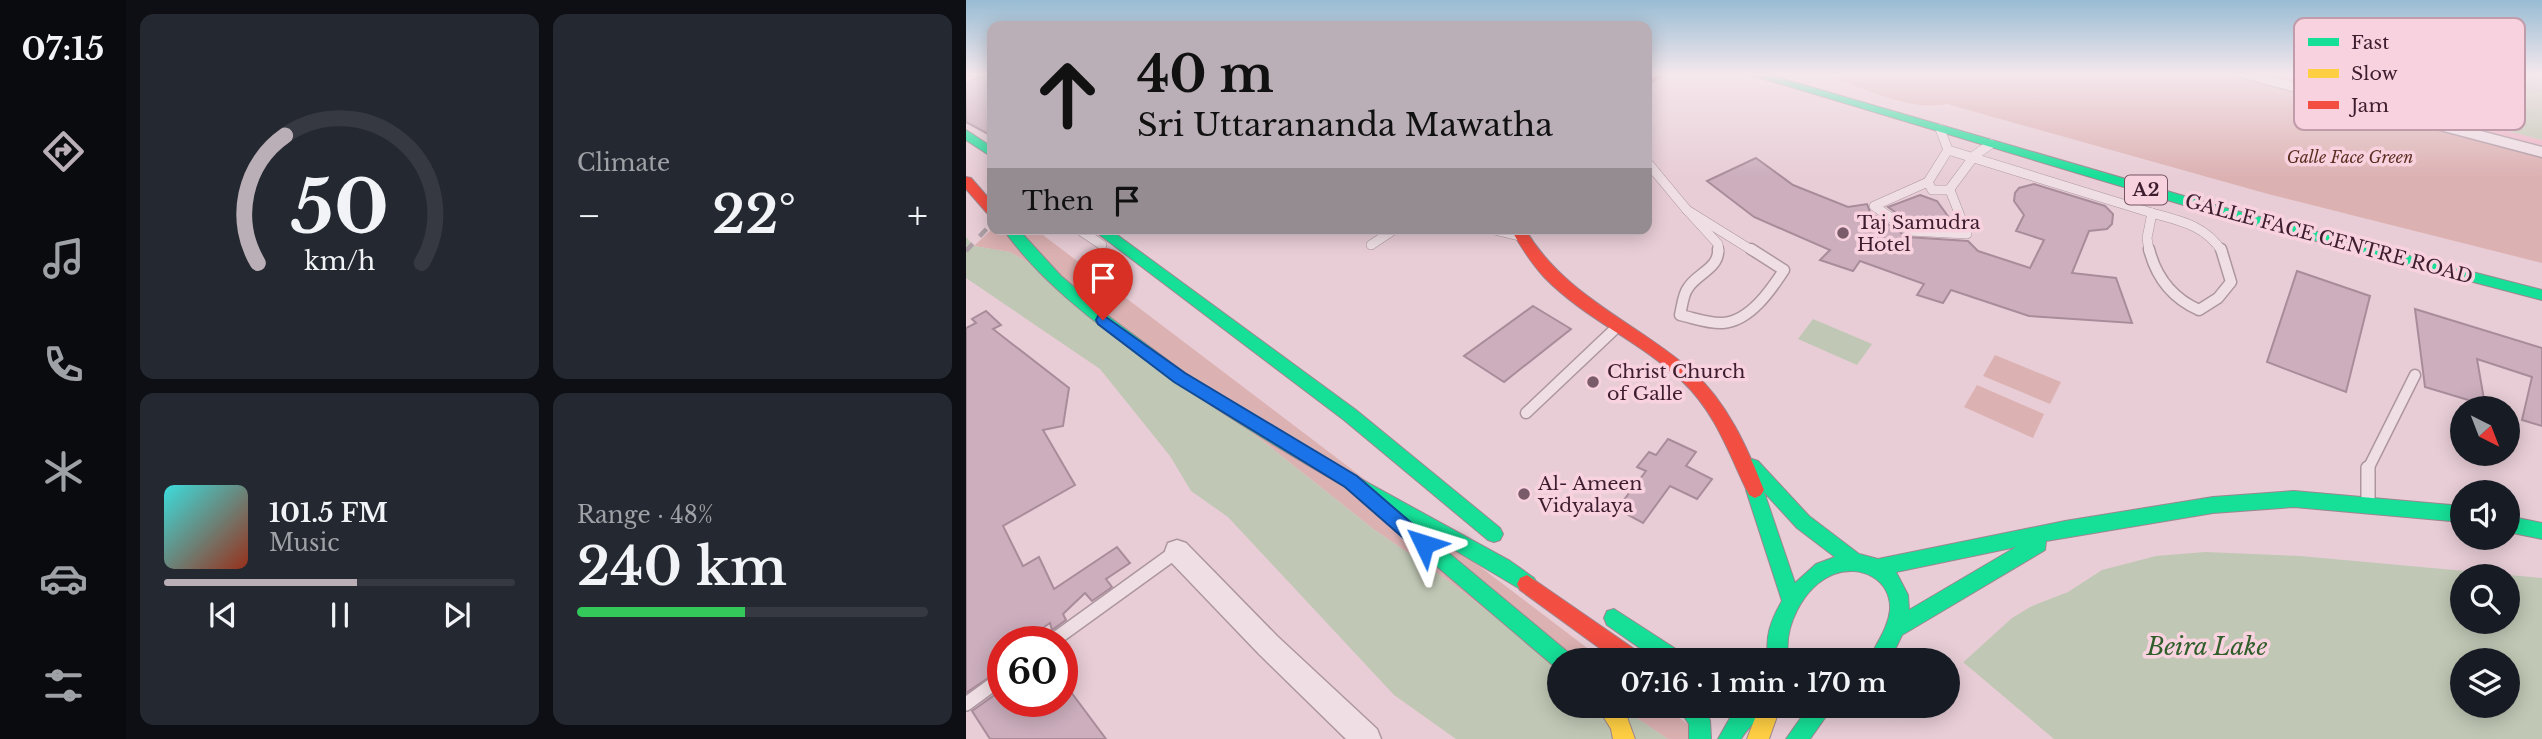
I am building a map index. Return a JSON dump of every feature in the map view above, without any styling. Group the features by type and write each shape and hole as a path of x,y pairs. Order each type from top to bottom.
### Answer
{"main road":[{"name":"GALLE FACE CENTRE ROAD","path":"1871,108 2222,212 2542,281"},
{"name":"GALLE FACE CENTRE ROAD","path":"1907,108 2542,295"},
{"path":"966,135 987,150"},
{"path":"966,181 987,204"},
{"path":"1015,235 1056,280 1103,320 1180,377 1324,467 1503,567 1616,648"},
{"path":"1107,235 1301,377 1443,488 1499,538 1433,505 1351,482"},
{"path":"1520,235 1530,256 1547,272 1689,377 1718,412 1741,454 1791,599"},
{"path":"1741,454 1803,522 1852,559"},
{"path":"1351,482 1547,648"},
{"path":"1881,567 2065,529 2213,505 2294,499 2450,513"},
{"path":"2520,526 2542,531"},
{"path":"1898,627 2065,529"},
{"path":"1775,648 1779,624 1791,599 1819,573 1852,559 1865,560 1881,567 1891,575 1899,589 1902,599 1898,627 1886,648"},
{"path":"1602,610 1657,648"},
{"path":"1616,718 1624,739"},
{"path":"1697,718 1700,739"},
{"path":"1729,739 1741,718"},
{"path":"1758,739 1766,718"},
{"path":"1797,739 1814,718"}],"street":[{"path":"2458,130 2542,152"},
{"path":"1177,551 1268,645 1367,739"}],"lane":[{"path":"1940,129 1948,150"},
{"path":"1928,182 1932,190 1950,190 1972,157 1991,144"},
{"path":"1948,150 1972,157 2151,212 2186,223 2210,235 2224,254 2231,282 2218,299 2199,310 2185,305 2165,287 2148,244 2151,212"},
{"path":"1948,150 1928,182 1874,206 1910,231 1968,234 1950,190"},
{"path":"1652,168 1687,210 1718,244 1719,255 1714,264 1688,288 1680,315 1726,324 1752,310 1776,284 1784,270 1687,210"},
{"path":"2210,235 2222,212"},
{"path":"1088,235 1135,265 1375,447 1433,505"},
{"path":"1371,245 1386,235"},
{"path":"1525,413 1620,324"},
{"path":"2368,504 2368,467 2415,374"},
{"path":"1073,626 1177,551"},
{"path":"966,704 987,689"}],"green space":[{"name":"Galle Face Green","path":"1963,108 2294,108 2294,130 2469,130 2542,149 2542,263 2268,194"},
{"path":"987,234 1043,235 1587,648 1547,648 1547,658 1450,582 1372,528 1066,284 1010,252 974,246"},
{"path":"1995,355 2061,382 2050,404 1983,376"},
{"path":"1977,385 2044,414 2033,438 1964,407"},
{"path":"1636,718 1680,718 1707,739 1668,739"}],"sand":[{"path":"2469,130 2505,130 2542,140 2542,149"}],"water":[{"path":"2525,108 2542,108 2542,140 2505,130 2525,130"},
{"path":"966,237 974,246 1010,252 1066,284 1372,528 1450,582 1547,658 1547,718 1636,718 1668,739 1456,739 1394,695 1228,517 1191,491 1170,456 1100,369 966,278"},
{"path":"1813,319 1872,344 1857,365 1798,339"},
{"name":"Beira Lake","path":"2205,552 2300,556 2450,570 2450,634 2520,634 2520,576 2542,578 2542,739 1873,739 1919,718 1960,718 1960,665 2012,618 2032,606 2068,592 2102,570 2156,556"}],"pier":[{"path":"1963,662 2054,739 1870,739 1895,718 1960,718 1960,664"}],"building":[{"path":"966,108 987,108 987,133 966,122"},
{"name":"Taj Samudra Hotel","path":"1756,158 1793,185 1848,207 1867,204 1870,212 1907,237 1968,241 1978,251 2030,268 2044,240 2016,231 2024,215 2014,201 2019,188 2034,184 2105,206 2113,214 2112,224 2107,229 2089,231 2072,273 2116,278 2132,323 2029,316 1951,290 1943,303 1917,295 1924,284 1860,261 1853,271 1820,260 1830,250 1754,217 1707,181"},
{"path":"1920,195 1937,201 1955,226 1912,224 1888,207"},
{"path":"2297,271 2370,296 2346,392 2267,362"},
{"path":"1533,306 1571,329 1504,382 1464,356"},
{"path":"2415,309 2542,348 2542,426 2522,420 2532,377 2477,359 2483,396 2455,396 2425,387"},
{"path":"986,311 1001,325 993,329 1069,388 1063,426 1043,430 1075,485 1003,526 1023,566 1039,557 1054,589 1117,547 1130,563 1106,579 1112,587 1092,601 1085,593 1063,614 1066,620 1058,626 1051,626 1050,623 1046,626 987,626 987,679 966,693 966,328 976,323 972,319"},
{"path":"1668,439 1696,452 1686,466 1712,479 1697,499 1670,486 1643,523 1617,509 1646,471 1637,467 1649,452 1656,455"},
{"path":"987,700 987,717 1078,717 1078,701 1106,739 990,739 972,711"}],"railway":[{"path":"966,251 987,228"}],"traffic: fast":[{"path":"1871,108 2222,212 2542,295"},
{"path":"966,134 987,149"},
{"path":"1015,235 1056,280 1103,320 1179,377 1324,467 1503,567 1527,584"},
{"path":"1107,235 1350,415 1494,534"},
{"path":"1752,466 1803,522 1852,559"},
{"path":"1755,490 1791,599"},
{"path":"1881,567 2065,529 2213,505 2294,499 2450,513"},
{"path":"2520,526 2542,531"},
{"path":"1406,529 1548,648"},
{"path":"1898,627 2038,544"},
{"path":"1777,648 1781,624 1803,588 1817,574 1829,567 1845,563 1873,566 1885,573 1893,583 1898,595 1899,610 1896,626 1885,648"},
{"path":"1614,618 1658,648"},
{"path":"1697,718 1700,739"},
{"path":"1729,739 1741,718"},
{"path":"1797,739 1814,718"}],"traffic: slow":[{"path":"1616,718 1624,739"},
{"path":"1758,739 1766,718"}],"traffic: jam":[{"path":"966,181 987,204"},
{"path":"1521,235 1531,253 1570,292 1687,376 1719,414 1743,459 1755,490"},
{"path":"1527,584 1616,648"}],"place":[{"name":"Taj Samudra Hotel","path":"1843,233"},
{"name":"Christ Church of Galle","path":"1593,382"},
{"name":"Al- Ameen Vidyalaya","path":"1524,494"}],"route":[{"path":"1103,320 1180,377 1351,482 1424,544"}]}
